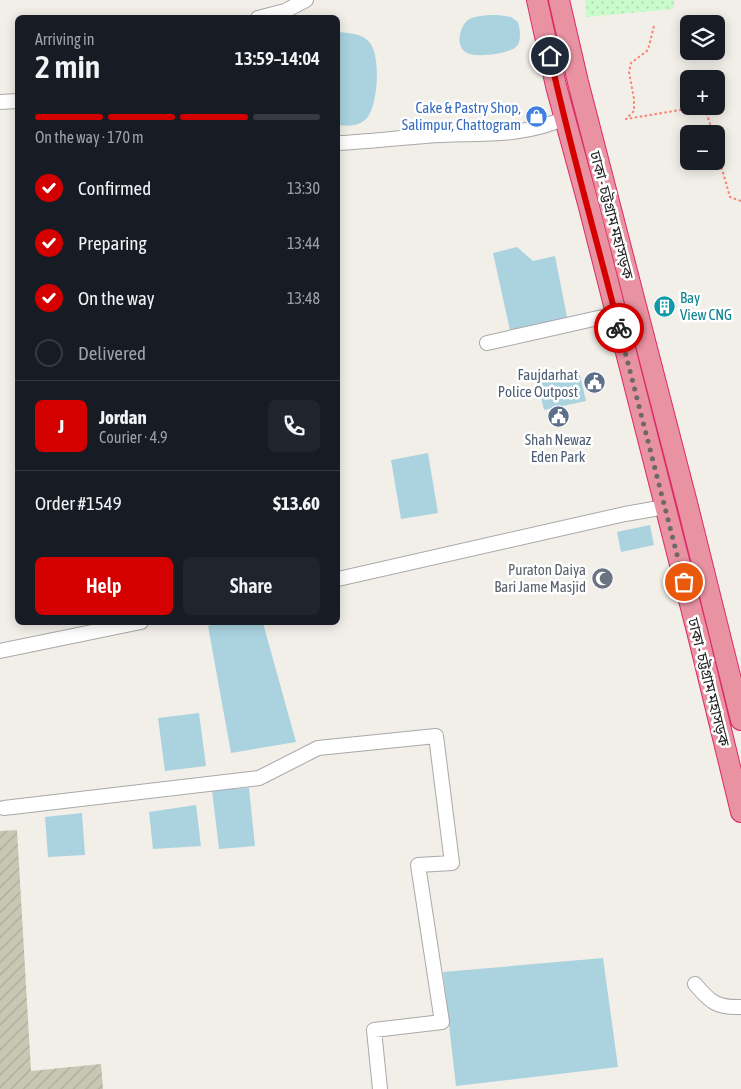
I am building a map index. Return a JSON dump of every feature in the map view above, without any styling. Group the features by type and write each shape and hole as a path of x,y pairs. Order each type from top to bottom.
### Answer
{"highway":[{"name":"ঢাকা - চট্টগ্রাম মহাসড়ক","path":"537,0 556,86 588,203 741,812"},
{"name":"ঢাকা - চট্টগ্রাম মহাসড়ক","path":"559,0 578,82 697,541 741,720"}],"street":[{"path":"268,15 285,10 306,0"},
{"path":"0,102 15,101"},
{"path":"340,143 427,136 503,134 535,129 565,118"},
{"path":"487,343 616,314"},
{"path":"340,578 625,514 665,507"},
{"path":"0,651 126,625"},
{"path":"4,808 259,778 318,748 436,736 452,863 418,865 442,1022 374,1030 380,1089"},
{"path":"695,984 708,999 715,1003 741,1007"}],"path":[{"path":"654,26 648,50 631,63 629,72 634,99 634,111 626,119 698,107 706,111 710,125"},
{"path":"722,170 730,197 741,201"}],"shaded area":[{"path":"17,830 31,1071 101,1064 103,1089 0,1089 0,831"}],"green space":[{"path":"585,0 674,0 674,9 586,17"}],"water":[{"path":"498,15 511,17 518,22 520,38 516,47 506,52 484,55 471,54 463,50 460,37 462,27 468,20 479,16"},
{"path":"340,32 355,34 367,40 373,50 377,69 376,92 371,112 361,123 340,125"},
{"path":"517,247 533,261 555,256 568,322 511,335 493,253"},
{"path":"579,371 586,401 544,410 537,380"},
{"path":"428,453 438,513 401,519 391,460"},
{"path":"650,525 654,545 621,552 617,532"},
{"path":"264,625 296,742 231,753 208,626"},
{"path":"199,713 206,766 165,771 158,718"},
{"path":"249,788 255,846 219,849 212,790"},
{"path":"196,805 201,846 153,849 149,812"},
{"path":"82,813 85,855 48,857 45,817"},
{"path":"603,958 618,1067 456,1086 443,972"}],"way so far":[{"path":"619,328 684,582"}],"place":[{"name":"Cake & Pastry Shop, Salimpur, Chattogram","path":"537,116"},
{"name":"Bay View CNG","path":"664,306"},
{"name":"Faujdarhat Police Outpost","path":"594,383"},
{"name":"Shah Newaz Eden Park","path":"558,416"},
{"name":"Puraton Daiya Bari Jame Masjid","path":"602,578"}],"route":[{"path":"550,56 556,86 619,328"}]}
